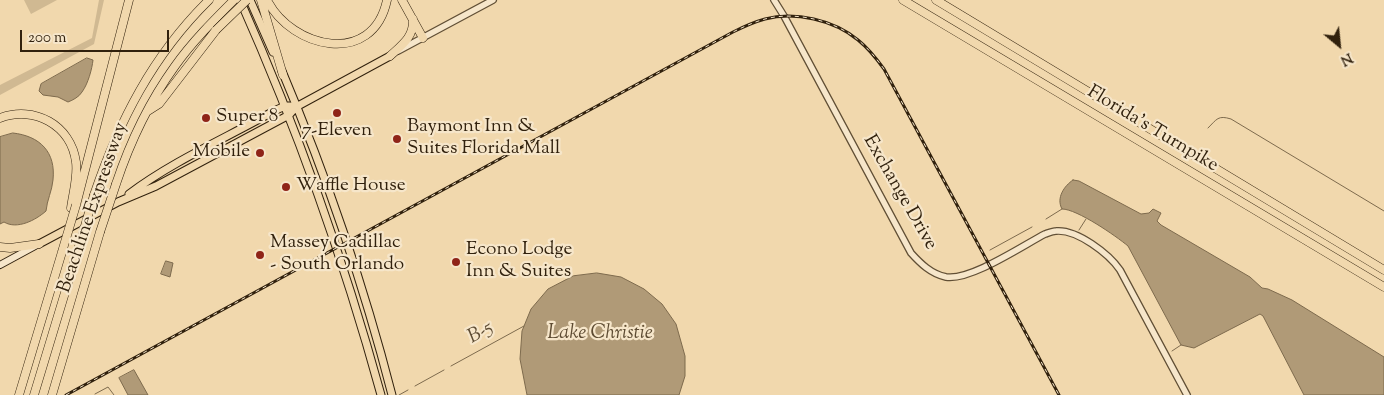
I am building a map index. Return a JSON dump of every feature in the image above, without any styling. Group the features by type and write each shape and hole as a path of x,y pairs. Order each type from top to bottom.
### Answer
{"highway":[{"path":"19,395 62,252 129,0"},
{"name":"Beachline Expressway","path":"52,392 100,232 127,151 147,112 174,67 234,0"},
{"path":"147,112 159,104 216,30 249,0"},
{"path":"261,0 283,75"},
{"path":"267,0 284,23 298,34 326,44 336,44 354,40 370,30 381,16 387,0"},
{"path":"402,0 423,38"},
{"name":"Florida's Turnpike","path":"903,0 1384,287"},
{"name":"Florida's Turnpike","path":"936,0 1384,270"},
{"name":"Beachline Expressway","path":"34,395 94,196 113,143 140,87 177,35 207,2"},
{"path":"390,56 405,43 411,34 413,20"},
{"path":"0,118 17,114 34,115 50,121 63,133 72,148 76,165 73,207"},
{"path":"0,247 10,248 39,244"}],"main road":[{"path":"240,0 289,115 334,240 381,395"},
{"path":"249,0 296,107 336,216 367,308 392,395"},
{"path":"0,265 118,202 156,186 289,115 296,107 390,56"},
{"path":"118,202 146,182 285,106 296,107"},
{"path":"350,290 359,296 367,308"}],"street":[{"path":"390,56 493,0"},
{"name":"Exchange Drive","path":"774,0 911,253 920,263 932,272 946,277 960,276 975,272 1045,234 1056,231 1075,235 1112,258 1187,395"}],"shaded area":[{"path":"24,0 57,0 31,14"},
{"path":"99,0 104,0 94,44 0,95 0,85 92,38"}],"water":[{"path":"87,58 93,60 91,72 84,89 76,98 68,102 58,97 43,95 39,91 41,84"},
{"path":"13,133 31,138 44,147 52,161 53,170 46,211 32,221 15,225 4,222 0,224 0,137"},
{"path":"1073,180 1079,181 1141,214 1149,213 1153,209 1161,213 1157,221 1161,225 1250,277 1262,288 1292,300 1384,357 1384,395 1304,395 1263,316 1260,314 1194,348 1181,345 1128,246 1086,218 1069,210 1062,209 1060,197"},
{"path":"166,261 173,263 170,277 161,274"},
{"name":"Lake Christie","path":"597,273 621,277 644,289 662,304 676,324 685,356 685,376 679,395 527,395 520,359 522,331 531,309 548,289 573,276"},
{"path":"134,370 148,395 128,395 119,378"}],"waterway":[{"path":"1208,128 1223,117 1231,119 1384,211"},
{"path":"1046,219 1062,209"},
{"path":"1079,230 1086,219"},
{"path":"990,250 1032,227"},
{"name":"B-5","path":"451,366 524,326"},
{"path":"1172,351 1181,345"},
{"name":"B-5","path":"415,386 444,370"},
{"name":"B-5","path":"95,394 108,387 114,395"},
{"name":"B-5","path":"399,395 408,390"}],"railway":[{"path":"66,395 733,32 765,19 789,16 814,19 838,27 865,46 884,69 1059,395"}],"place":[{"name":"7-Eleven","path":"337,113"},
{"name":"Super 8","path":"206,118"},
{"name":"Baymont Inn & Suites Florida Mall","path":"397,139"},
{"name":"Mobile","path":"260,153"},
{"name":"Waffle House","path":"286,187"},
{"name":"Massey Cadillac - South Orlando","path":"260,255"},
{"name":"Econo Lodge Inn & Suites","path":"456,262"}]}
